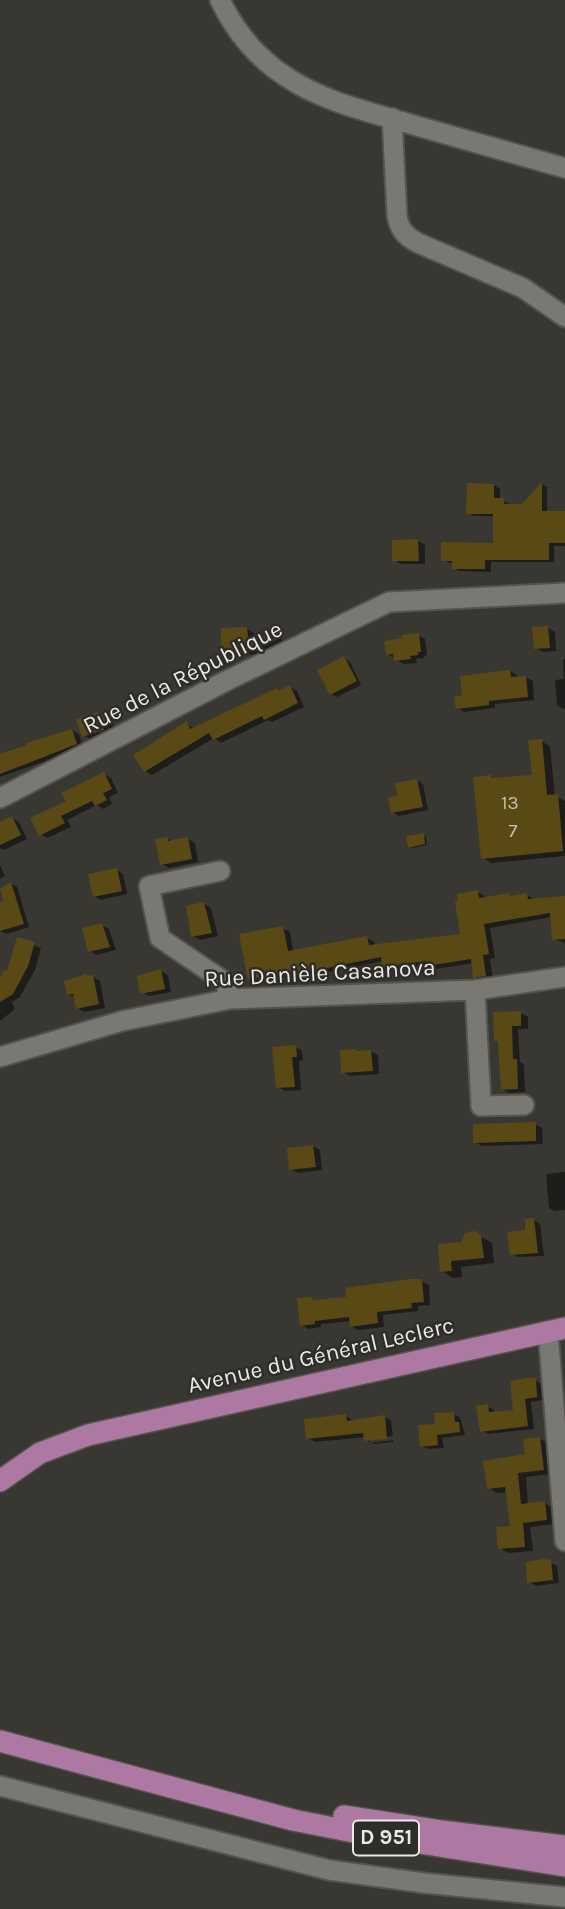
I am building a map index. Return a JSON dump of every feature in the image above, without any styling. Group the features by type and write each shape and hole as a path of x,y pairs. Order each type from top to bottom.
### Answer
{"main road":[{"name":"Avenue du Général Leclerc","path":"0,1481 40,1453 88,1435 557,1330"},
{"name":"D 951","path":"0,1741 210,1797 252,1811 369,1835 565,1866"},
{"name":"D 951","path":"210,1797 293,1806 441,1831 565,1846"}],"street":[{"path":"219,0 242,38 264,61 287,78 340,102 565,168"},
{"path":"392,118 398,226 418,243 523,288 565,317"},
{"name":"Rue de la République","path":"0,798 239,675 389,602 565,593"},
{"path":"220,871 149,886 160,938 225,982 230,999"},
{"name":"Rue Danièle Casanova","path":"0,1057 122,1021 230,999 475,990 565,977"},
{"path":"475,990 481,1106 524,1105"},
{"path":"557,1330 565,1541"},
{"path":"0,1786 329,1870 424,1883 565,1897"}],"building":[{"path":"542,482 542,511 565,511 565,543 549,543 549,560 485,560 485,569 452,569 452,561 441,561 441,542 493,543 493,514 466,514 467,483 494,484 494,498 504,498 504,504 522,504"},
{"path":"418,539 419,561 392,561 392,540"},
{"path":"548,626 550,648 534,649 532,627"},
{"path":"247,627 248,637 279,635 279,639 239,653 233,649 221,649 221,628"},
{"path":"419,633 421,652 418,652 418,655 410,656 411,659 394,661 393,654 386,655 384,641"},
{"path":"344,656 357,681 330,695 317,670"},
{"path":"510,670 511,677 526,676 528,697 489,701 489,705 456,709 454,697 462,695 460,676"},
{"path":"290,685 298,703 264,720 262,716 213,740 209,733 144,772 133,755 187,721 190,729 277,688 278,691"},
{"path":"98,712 99,715 105,713 109,725 103,727 104,730 82,737 76,719"},
{"path":"72,729 77,744 0,774 0,754"},
{"path":"542,739 547,795 558,794 563,851 481,859 473,777 532,775 528,740"},
{"path":"104,772 112,789 103,793 107,800 95,806 92,801 61,816 65,823 39,836 30,818 66,801 61,793"},
{"path":"417,779 423,807 391,813 388,797 397,796 395,783"},
{"path":"12,816 21,835 0,845 0,822"},
{"path":"424,833 425,844 408,848 406,836"},
{"path":"168,837 168,841 188,837 192,859 160,865 155,839"},
{"path":"117,868 122,891 93,897 88,874"},
{"path":"11,882 24,924 0,931 0,902 3,901 0,889"},
{"path":"478,890 479,898 510,893 510,896 527,893 528,899 565,896 565,939 552,940 550,913 484,924 489,954 483,955 486,976 473,978 471,959 427,966 426,961 382,967 381,957 293,975 292,972 248,980 239,934 283,926 288,951 367,936 369,945 460,934 455,901 458,901 457,894"},
{"path":"204,902 212,933 191,937 186,906"},
{"path":"102,923 110,947 88,952 82,928"},
{"path":"17,937 35,942 28,966 13,994 0,1002 0,977 4,970 7,971"},
{"path":"161,969 165,989 140,994 137,976"},
{"path":"87,974 93,975 99,1004 76,1009 73,994 67,995 64,981"},
{"path":"521,1011 521,1026 512,1026 513,1059 517,1059 518,1089 501,1090 493,1012"},
{"path":"296,1045 297,1057 292,1057 295,1087 276,1088 272,1047"},
{"path":"340,1050 371,1050 373,1071 341,1073"},
{"path":"536,1122 536,1141 473,1143 473,1124"},
{"path":"313,1145 316,1167 289,1170 287,1148"},
{"path":"534,1218 538,1253 510,1255 507,1232 525,1230 525,1219"},
{"path":"475,1231 481,1235 484,1258 451,1261 452,1271 440,1272 438,1244 461,1242 465,1233"},
{"path":"422,1279 424,1302 411,1303 412,1308 377,1312 378,1323 350,1327 349,1317 315,1321 315,1324 300,1326 297,1298 312,1297 313,1300 346,1297 345,1288"},
{"path":"536,1378 537,1397 525,1399 528,1426 480,1432 476,1406 488,1404 489,1412 513,1410 510,1381"},
{"path":"454,1412 460,1432 437,1435 438,1445 420,1447 418,1425 435,1424 434,1413"},
{"path":"346,1414 347,1421 385,1415 387,1439 364,1441 363,1433 306,1439 304,1419"},
{"path":"540,1437 544,1470 518,1473 521,1504 545,1501 547,1520 523,1523 525,1547 498,1549 496,1527 510,1526 505,1487 487,1489 483,1461 525,1454 523,1439"},
{"path":"551,1560 553,1580 527,1583 526,1562"}]}
